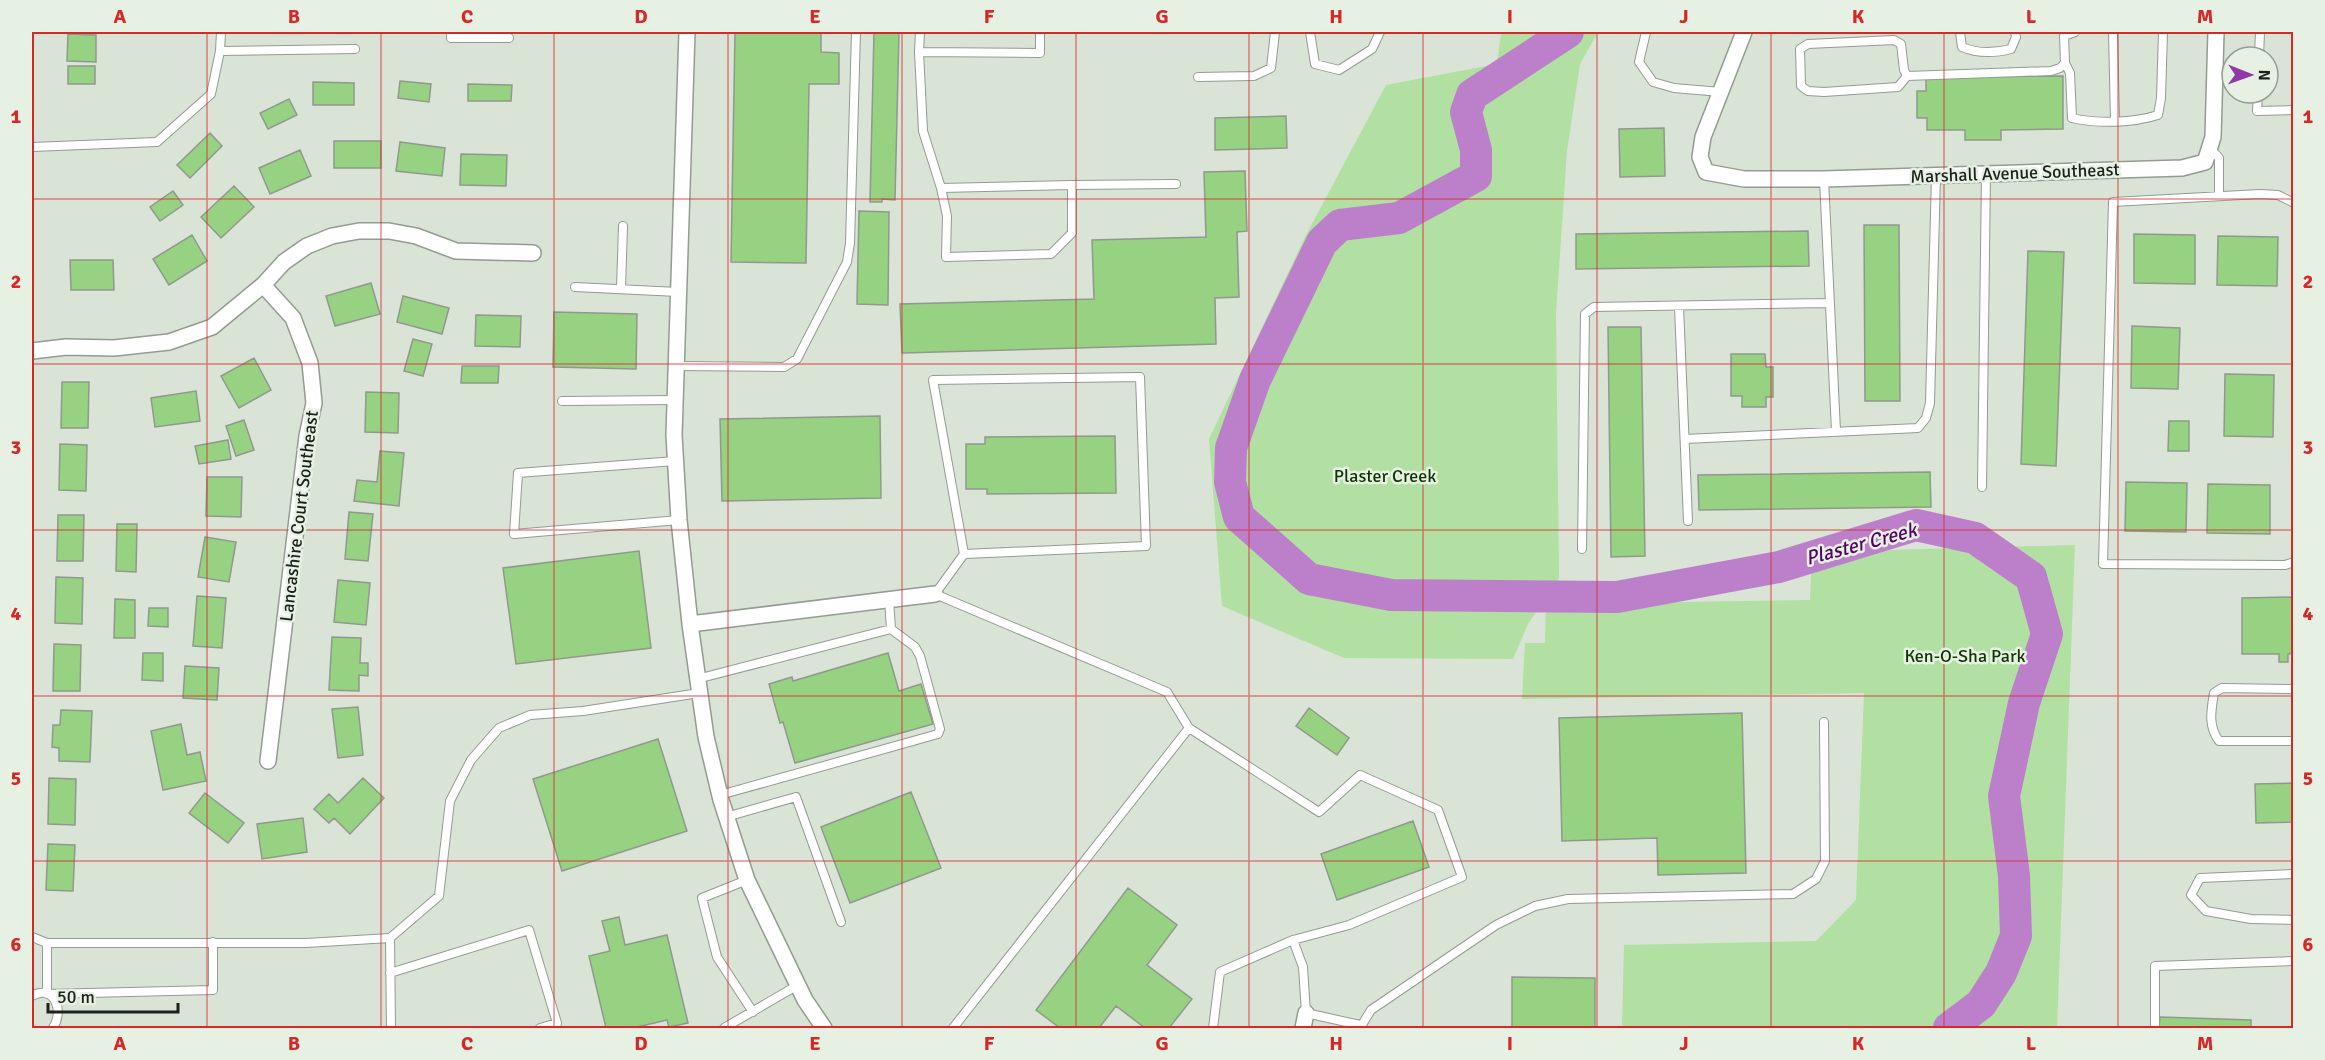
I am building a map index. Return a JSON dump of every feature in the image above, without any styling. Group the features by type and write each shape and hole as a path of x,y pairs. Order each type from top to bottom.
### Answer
{"street":[{"path":"687,32 674,400 675,461 679,520 698,686 706,737 720,795 747,880 805,1000 824,1029"},
{"path":"1721,92 1744,32"},
{"path":"2207,154 2213,137 2216,32"},
{"name":"Marshall Avenue Southeast","path":"1721,92 1703,137 1700,157 1706,172 1744,179 1824,179 2182,168 2207,154"},
{"path":"32,351 66,346 114,348 169,342 212,327 263,285 284,262 307,246 332,236 359,231 389,231 416,236 456,251 533,253"},
{"name":"Lancashire Court Southeast","path":"263,285 293,318 310,363 314,403 306,448 268,761"},
{"path":"690,624 934,594"}],"lane":[{"path":"32,147 158,142 211,94 220,51 221,32"},
{"path":"451,32 451,38 509,38"},
{"path":"676,366 784,367 797,359 847,262 850,243 856,32"},
{"path":"920,32 923,131 941,188 947,216 946,257 1051,254 1072,233 1071,185"},
{"path":"919,52 1040,53 1040,32"},
{"path":"1198,77 1254,76 1271,68 1275,32"},
{"path":"1310,32 1315,64 1339,70 1372,49 1380,32"},
{"path":"1646,32 1639,62 1653,82 1674,88 1721,92"},
{"path":"1960,32 1962,46 1973,52 1998,52 2011,49 2016,37 2015,32"},
{"path":"2075,32 2064,36 2065,63 2070,73 2072,118 2084,121 2145,119 2158,115 2161,98 2163,32"},
{"path":"2113,32 2115,120"},
{"path":"1907,76 1904,70 1901,44 1894,40 1823,42 1808,44 1800,49 1801,86 1808,91 1898,87 1907,76 2051,71 2060,68 2065,63"},
{"path":"220,51 356,50"},
{"path":"2257,105 2257,111 2294,110"},
{"path":"2207,154 2219,158 2218,195"},
{"path":"1982,488 1986,174"},
{"path":"1685,439 1918,428 1926,418 1930,404 1936,176"},
{"path":"1824,179 1828,303 1836,431"},
{"path":"941,188 1176,184"},
{"path":"2294,203 2277,195 2218,195 2113,202 2103,564 2285,565 2294,562"},
{"path":"621,289 623,226"},
{"path":"575,287 678,292"},
{"path":"1582,549 1586,314 1594,307 1828,303"},
{"path":"1679,307 1688,521"},
{"path":"964,554 1146,546 1140,378 933,380 964,554 934,594 1167,692 1189,728 1318,812 1360,775 1438,810 1462,877 1349,925 1293,940 1220,972 1213,1029"},
{"path":"562,401 674,400"},
{"path":"675,461 518,473 514,534 679,520"},
{"path":"720,795 938,734 940,729 920,656 915,647 891,629 889,599"},
{"path":"32,937 47,943 306,942 390,938 439,896 450,801 471,760 499,728 530,715 583,711 698,686 891,629"},
{"path":"2294,689 2222,688 2214,693 2211,716 2212,731 2219,741 2294,741"},
{"path":"1293,940 1303,967 1305,1021 1360,1027 1371,1010 1496,925 1535,906 1568,899 1793,894 1816,879 1825,861 1824,722"},
{"path":"957,1027 1189,728"},
{"path":"726,817 796,797 841,922"},
{"path":"2294,874 2200,878 2191,895 2206,910 2251,920 2294,920"},
{"path":"747,880 702,898 717,957 753,1012"},
{"path":"390,973 529,930 557,1023 540,1029"},
{"path":"390,938 391,1029"},
{"path":"32,996 37,993 213,990 213,942"},
{"path":"47,943 47,994 59,1007 59,1018 53,1029"},
{"path":"2155,1029 2155,966 2294,961"},
{"path":"724,1029 798,985"}],"green space":[{"name":"Plaster Creek","path":"1501,32 1598,32 1580,64 1567,151 1556,313 1559,578 1528,624 1513,659 1344,658 1222,606 1209,439 1305,237 1386,85 1497,64"},
{"name":"Ken-O-Sha Park","path":"2075,545 2057,1028 1622,1028 1624,945 1816,941 1856,900 1864,693 1522,699 1525,643 1545,643 1546,604 1810,600 1812,552"}],"building":[{"path":"396,32 396,33 369,33"},
{"path":"735,32 821,32 821,52 839,53 839,84 809,84 806,263 731,262"},
{"path":"874,32 899,32 895,200 882,199 882,202 870,202"},
{"path":"68,34 96,35 96,62 67,61"},
{"path":"68,66 95,66 95,84 68,84"},
{"path":"2063,76 2063,129 2001,130 2001,140 1965,140 1965,130 1927,130 1927,118 1917,118 1917,91 1926,91 1926,77"},
{"path":"400,81 431,84 429,102 398,98"},
{"path":"313,82 354,83 354,105 313,105"},
{"path":"468,84 512,85 511,101 468,101"},
{"path":"289,99 297,115 268,129 260,113"},
{"path":"1286,116 1287,148 1215,150 1215,118"},
{"path":"1664,128 1665,176 1620,177 1619,129"},
{"path":"210,133 222,146 190,178 177,165"},
{"path":"334,141 381,141 381,168 334,168"},
{"path":"400,142 445,148 442,176 396,171"},
{"path":"300,150 311,176 270,194 259,168"},
{"path":"461,154 507,155 506,186 460,185"},
{"path":"1245,171 1247,231 1237,232 1239,297 1215,298 1216,344 902,353 900,304 1094,299 1092,240 1206,237 1204,172"},
{"path":"234,186 254,207 221,238 201,217"},
{"path":"173,191 183,205 160,221 150,207"},
{"path":"859,211 889,212 888,305 857,304"},
{"path":"1864,225 1899,225 1900,401 1865,401"},
{"path":"1808,231 1809,266 1576,269 1576,234"},
{"path":"2134,234 2195,235 2195,284 2134,283"},
{"path":"192,235 207,261 169,285 153,259"},
{"path":"2218,236 2278,237 2277,286 2217,285"},
{"path":"2028,251 2064,252 2056,466 2021,464"},
{"path":"70,260 113,260 114,290 71,290"},
{"path":"371,283 380,314 335,326 326,296"},
{"path":"403,296 449,308 442,334 397,322"},
{"path":"554,312 637,314 636,369 553,367"},
{"path":"476,315 521,316 520,347 475,346"},
{"path":"2132,326 2180,328 2178,389 2131,388"},
{"path":"1608,327 1641,327 1645,556 1611,557"},
{"path":"413,339 432,344 423,376 404,371"},
{"path":"1731,354 1765,354 1766,367 1773,367 1773,397 1766,397 1766,407 1742,407 1742,396 1731,396"},
{"path":"254,358 271,390 239,408 221,376"},
{"path":"462,366 499,366 498,383 461,383"},
{"path":"2225,374 2274,375 2273,437 2224,436"},
{"path":"62,382 89,382 88,428 61,428"},
{"path":"196,391 200,421 155,427 151,398"},
{"path":"366,392 399,393 398,433 365,432"},
{"path":"880,416 881,498 722,501 720,419"},
{"path":"244,420 254,450 236,456 226,426"},
{"path":"2169,421 2189,421 2189,451 2168,451"},
{"path":"1115,436 1116,493 987,494 987,489 966,489 966,444 985,444 985,437"},
{"path":"228,440 231,459 199,464 195,446"},
{"path":"60,444 87,445 86,491 59,490"},
{"path":"380,451 404,453 399,506 354,501 357,480 377,482"},
{"path":"1930,472 1931,507 1699,510 1698,475"},
{"path":"207,477 242,477 241,517 206,516"},
{"path":"2126,482 2187,483 2186,532 2125,531"},
{"path":"2208,484 2270,485 2270,534 2207,533"},
{"path":"349,512 373,514 368,561 345,559"},
{"path":"58,515 84,515 83,561 57,561"},
{"path":"117,524 137,524 136,572 116,571"},
{"path":"205,537 236,542 229,582 198,577"},
{"path":"639,551 651,648 516,664 503,568"},
{"path":"56,577 83,578 82,624 55,623"},
{"path":"338,580 370,583 366,625 334,622"},
{"path":"197,596 226,598 222,648 193,646"},
{"path":"2294,597 2294,653 2288,654 2288,662 2279,662 2279,654 2242,654 2242,598"},
{"path":"115,599 135,600 135,638 114,638"},
{"path":"149,608 168,608 168,627 148,626"},
{"path":"332,637 361,638 360,663 368,663 368,676 359,675 359,691 329,690"},
{"path":"54,644 81,645 80,691 53,691"},
{"path":"143,653 163,653 163,681 142,680"},
{"path":"888,653 899,691 921,684 933,724 795,763 769,684 792,677 793,681"},
{"path":"185,666 219,668 217,700 183,698"},
{"path":"358,707 363,755 338,758 332,709"},
{"path":"1309,708 1349,738 1337,755 1296,726"},
{"path":"61,710 92,711 90,762 59,761 59,748 52,747 53,725 60,725"},
{"path":"1742,713 1746,873 1658,875 1657,838 1562,841 1559,718"},
{"path":"181,724 187,755 200,752 206,781 163,790 151,731"},
{"path":"658,739 687,831 562,871 533,779"},
{"path":"49,778 76,779 75,825 48,824"},
{"path":"363,778 384,798 350,834 334,818 329,823 314,809 329,794 338,803"},
{"path":"2294,783 2294,822 2256,823 2255,784"},
{"path":"911,792 941,868 850,903 821,827"},
{"path":"205,793 244,823 228,843 189,813"},
{"path":"303,818 307,852 262,859 257,824"},
{"path":"1413,821 1429,867 1337,900 1321,854"},
{"path":"48,844 75,845 73,891 46,890"},
{"path":"1128,888 1177,925 1147,965 1192,999 1169,1028 1145,1028 1116,1006 1099,1028 1060,1028 1036,1010"},
{"path":"619,917 625,945 667,935 688,1023 669,1027 667,1020 633,1028 606,1028 589,956 610,951 602,921"},
{"path":"1512,977 1595,978 1595,1028 1512,1028"},
{"path":"2160,1017 2251,1020 2251,1028 2159,1028"}],"waterway":[{"name":"Plaster Creek","path":"1568,32 1472,95 1466,112 1476,150 1476,176 1399,218 1340,225 1322,242 1255,380 1231,448 1230,482 1239,517 1309,579 1391,595 1617,597 1779,567 1916,525 1975,538 2031,577 2047,634 2024,703 2004,796 2014,876 2016,936 2001,973 1981,1004 1949,1028"}]}
